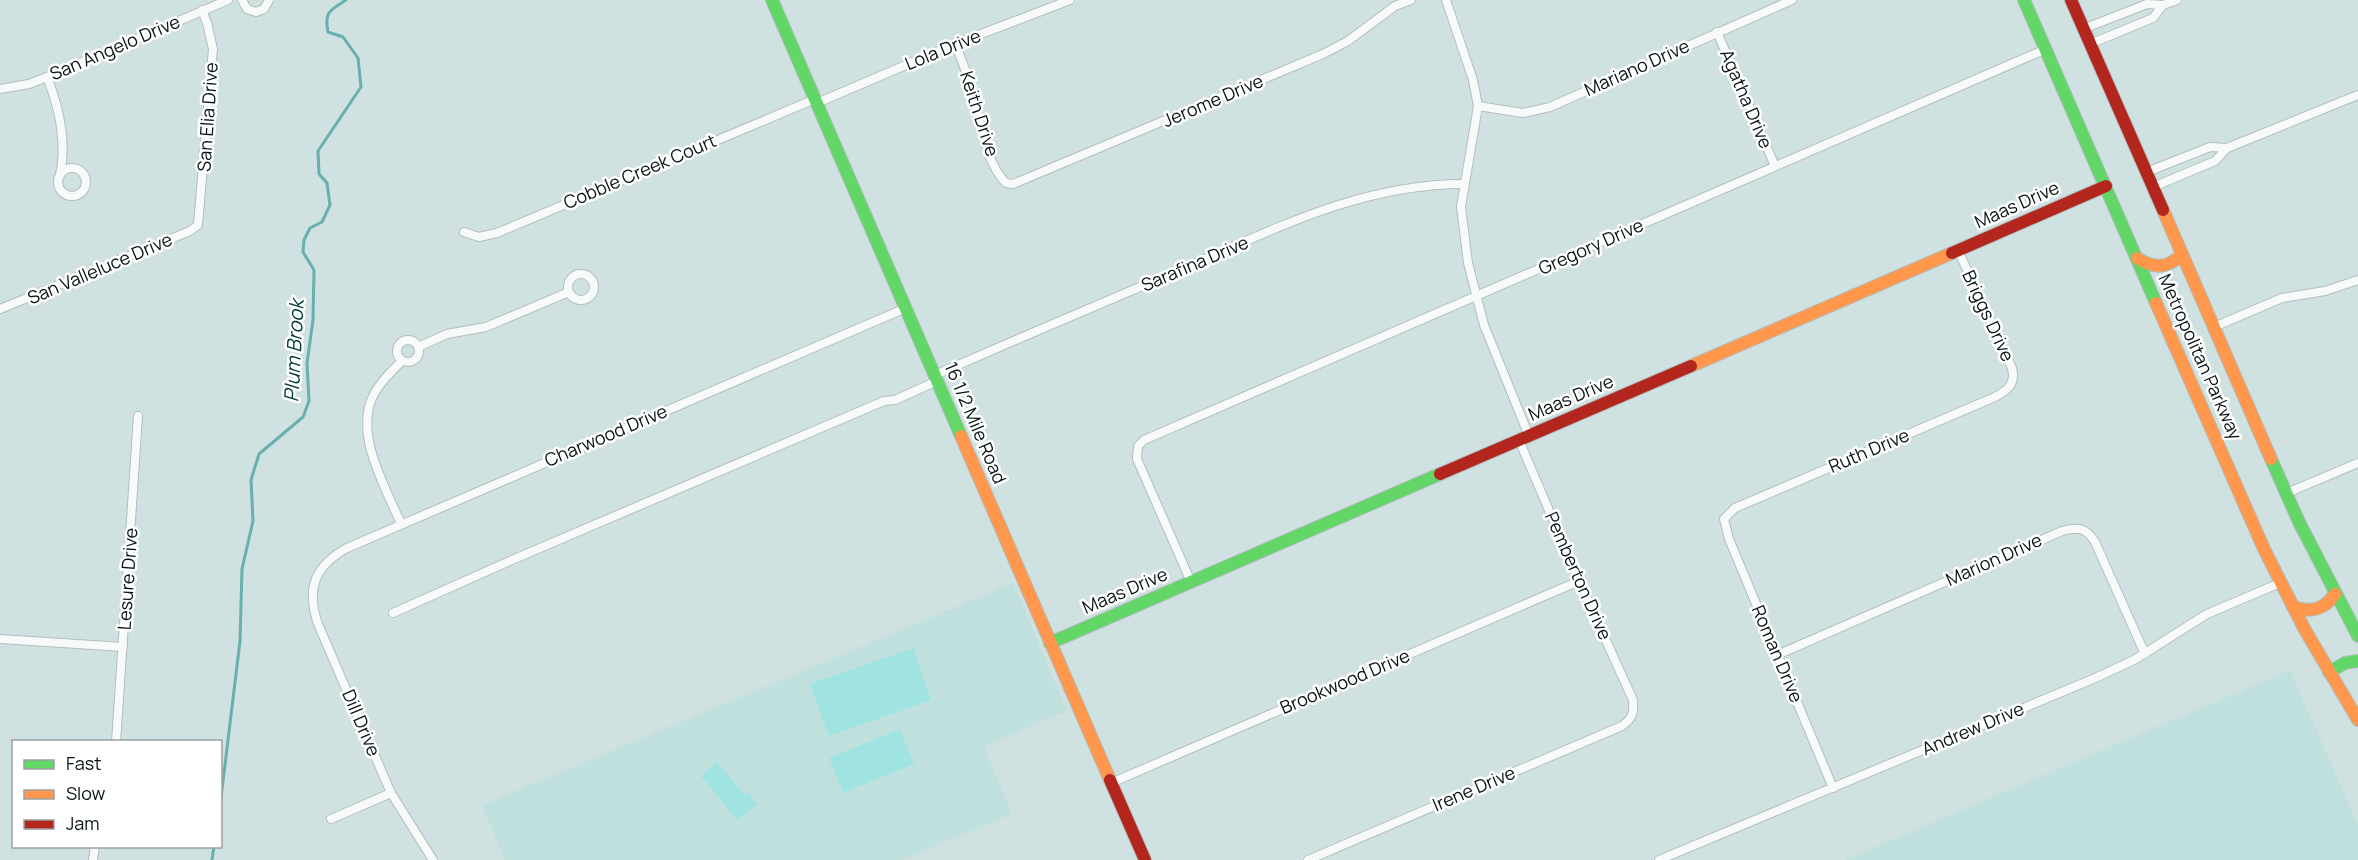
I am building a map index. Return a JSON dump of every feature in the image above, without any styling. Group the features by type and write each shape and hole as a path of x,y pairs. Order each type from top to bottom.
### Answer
{"street":[{"name":"San Angelo Drive","path":"0,89 29,84 228,0"},
{"path":"233,0 243,3 252,11 260,11 269,0"},
{"name":"16 1/2 Mile Road","path":"772,0 1145,860"},
{"name":"Lola Drive","path":"816,101 1070,0"},
{"name":"Jerome Drive","path":"1006,183 1022,182 1323,54 1348,41 1395,6 1411,0"},
{"name":"Pemberton Drive","path":"1446,0 1473,80 1478,106 1461,207 1463,233 1475,296 1524,438 1579,581 1633,700 1634,712"},
{"name":"Mariano Drive","path":"1478,106 1523,112 1550,107 1792,0"},
{"name":"Metropolitan Parkway","path":"2024,0 2280,583 2358,720"},
{"name":"Metropolitan Parkway","path":"2071,0 2287,493 2335,594 2358,636"},
{"path":"2083,29 2147,4 2163,5 2176,0"},
{"path":"2090,44 2153,18 2163,5"},
{"name":"San Elia Drive","path":"198,225 213,58 210,34 202,10"},
{"name":"Agatha Drive","path":"1717,32 1775,166"},
{"name":"Keith Drive","path":"956,44 972,90 982,132 997,171 1006,183"},
{"name":"Gregory Drive","path":"1191,582 1137,459 1138,446 1151,436 2046,49"},
{"path":"47,76 59,112 60,189 66,195 75,196 83,191 86,183 83,174 61,158"},
{"path":"2153,187 2215,161 2227,148 2358,95"},
{"name":"Cobble Creek Court","path":"464,232 479,237 497,233 816,101"},
{"path":"2146,172 2210,147 2227,148"},
{"path":"60,175 67,169 76,169"},
{"name":"Sarafina Drive","path":"393,613 884,401 895,400 936,378 1322,209 1404,188 1430,184 1464,184"},
{"name":"Maas Drive","path":"1050,643 2106,186"},
{"name":"San Valleluce Drive","path":"0,309 190,231 198,225"},
{"name":"Briggs Drive","path":"1958,250 2012,368 2013,382"},
{"path":"2137,258 2151,267 2162,268 2173,264 2182,254"},
{"path":"2214,327 2282,298 2325,291 2358,280"},
{"path":"418,347 447,334 486,327 569,292"},
{"name":"Charwood Drive","path":"316,578 323,566 338,552 906,308"},
{"path":"410,340 418,347 419,354 416,360 402,361 397,351 402,342 410,340"},
{"path":"401,524 372,454 366,432 366,415 372,399 385,378 402,361"},
{"name":"Ruth Drive","path":"1724,519 1735,508 1995,397 2009,388 2013,382"},
{"name":"Lesure Drive","path":"116,740 138,416"},
{"path":"2287,493 2358,463"},
{"name":"Roman Drive","path":"1724,519 1729,538 1833,788"},
{"name":"Marion Drive","path":"1778,655 2062,531 2075,528 2087,531 2095,542 2145,654"},
{"name":"Dill Drive","path":"316,578 312,598 314,612 391,793 433,860"},
{"name":"Brookwood Drive","path":"1111,783 1579,581"},
{"name":"Andrew Drive","path":"1659,860 2093,679 2145,654 2198,619 2280,583"},
{"path":"2293,607 2304,611 2320,610 2331,602 2335,594"},
{"path":"0,639 123,647"},
{"path":"2329,672 2345,663 2358,661"},
{"name":"Irene Drive","path":"1314,859 1622,726 1634,712"},
{"path":"331,819 391,793"}],"shaded area":[{"path":"1013,583 1067,711 984,746 1012,814 902,860 505,860 482,805"},
{"path":"913,648 931,700 829,736 810,684"},
{"path":"2290,670 2358,825 2358,860 1845,860"},
{"path":"900,729 914,764 843,793 829,758"},
{"path":"717,762 744,795 748,793 757,804 737,820 701,776"}],"waterway":[{"name":"Plum Brook","path":"222,790 240,641 242,569 253,521 251,480 259,454 303,417 309,401 307,363 313,320 314,270 303,252 304,240 310,228 322,222 330,205 327,183 319,174 318,151 361,87 358,58 343,37 328,32 327,20 330,12 346,0"},
{"name":"Plum Brook","path":"212,860 214,848"}],"traffic: fast":[{"path":"772,0 961,436"},
{"path":"2024,0 2156,303"},
{"path":"2271,459 2299,522 2358,636"},
{"path":"1050,643 1440,474"},
{"path":"2329,672 2345,663 2358,661"}],"traffic: slow":[{"path":"2163,210 2271,459"},
{"path":"1691,366 1952,253"},
{"path":"2137,258 2149,264 2161,266 2177,259 2182,254"},
{"path":"2156,303 2264,549 2305,630 2358,720"},
{"path":"961,436 1110,780"},
{"path":"2293,607 2306,610 2317,609 2326,604 2335,594"}],"traffic: jam":[{"path":"2071,0 2163,210"},
{"path":"1952,253 2106,186"},
{"path":"1440,474 1691,366"},
{"path":"1110,780 1145,860"}]}
